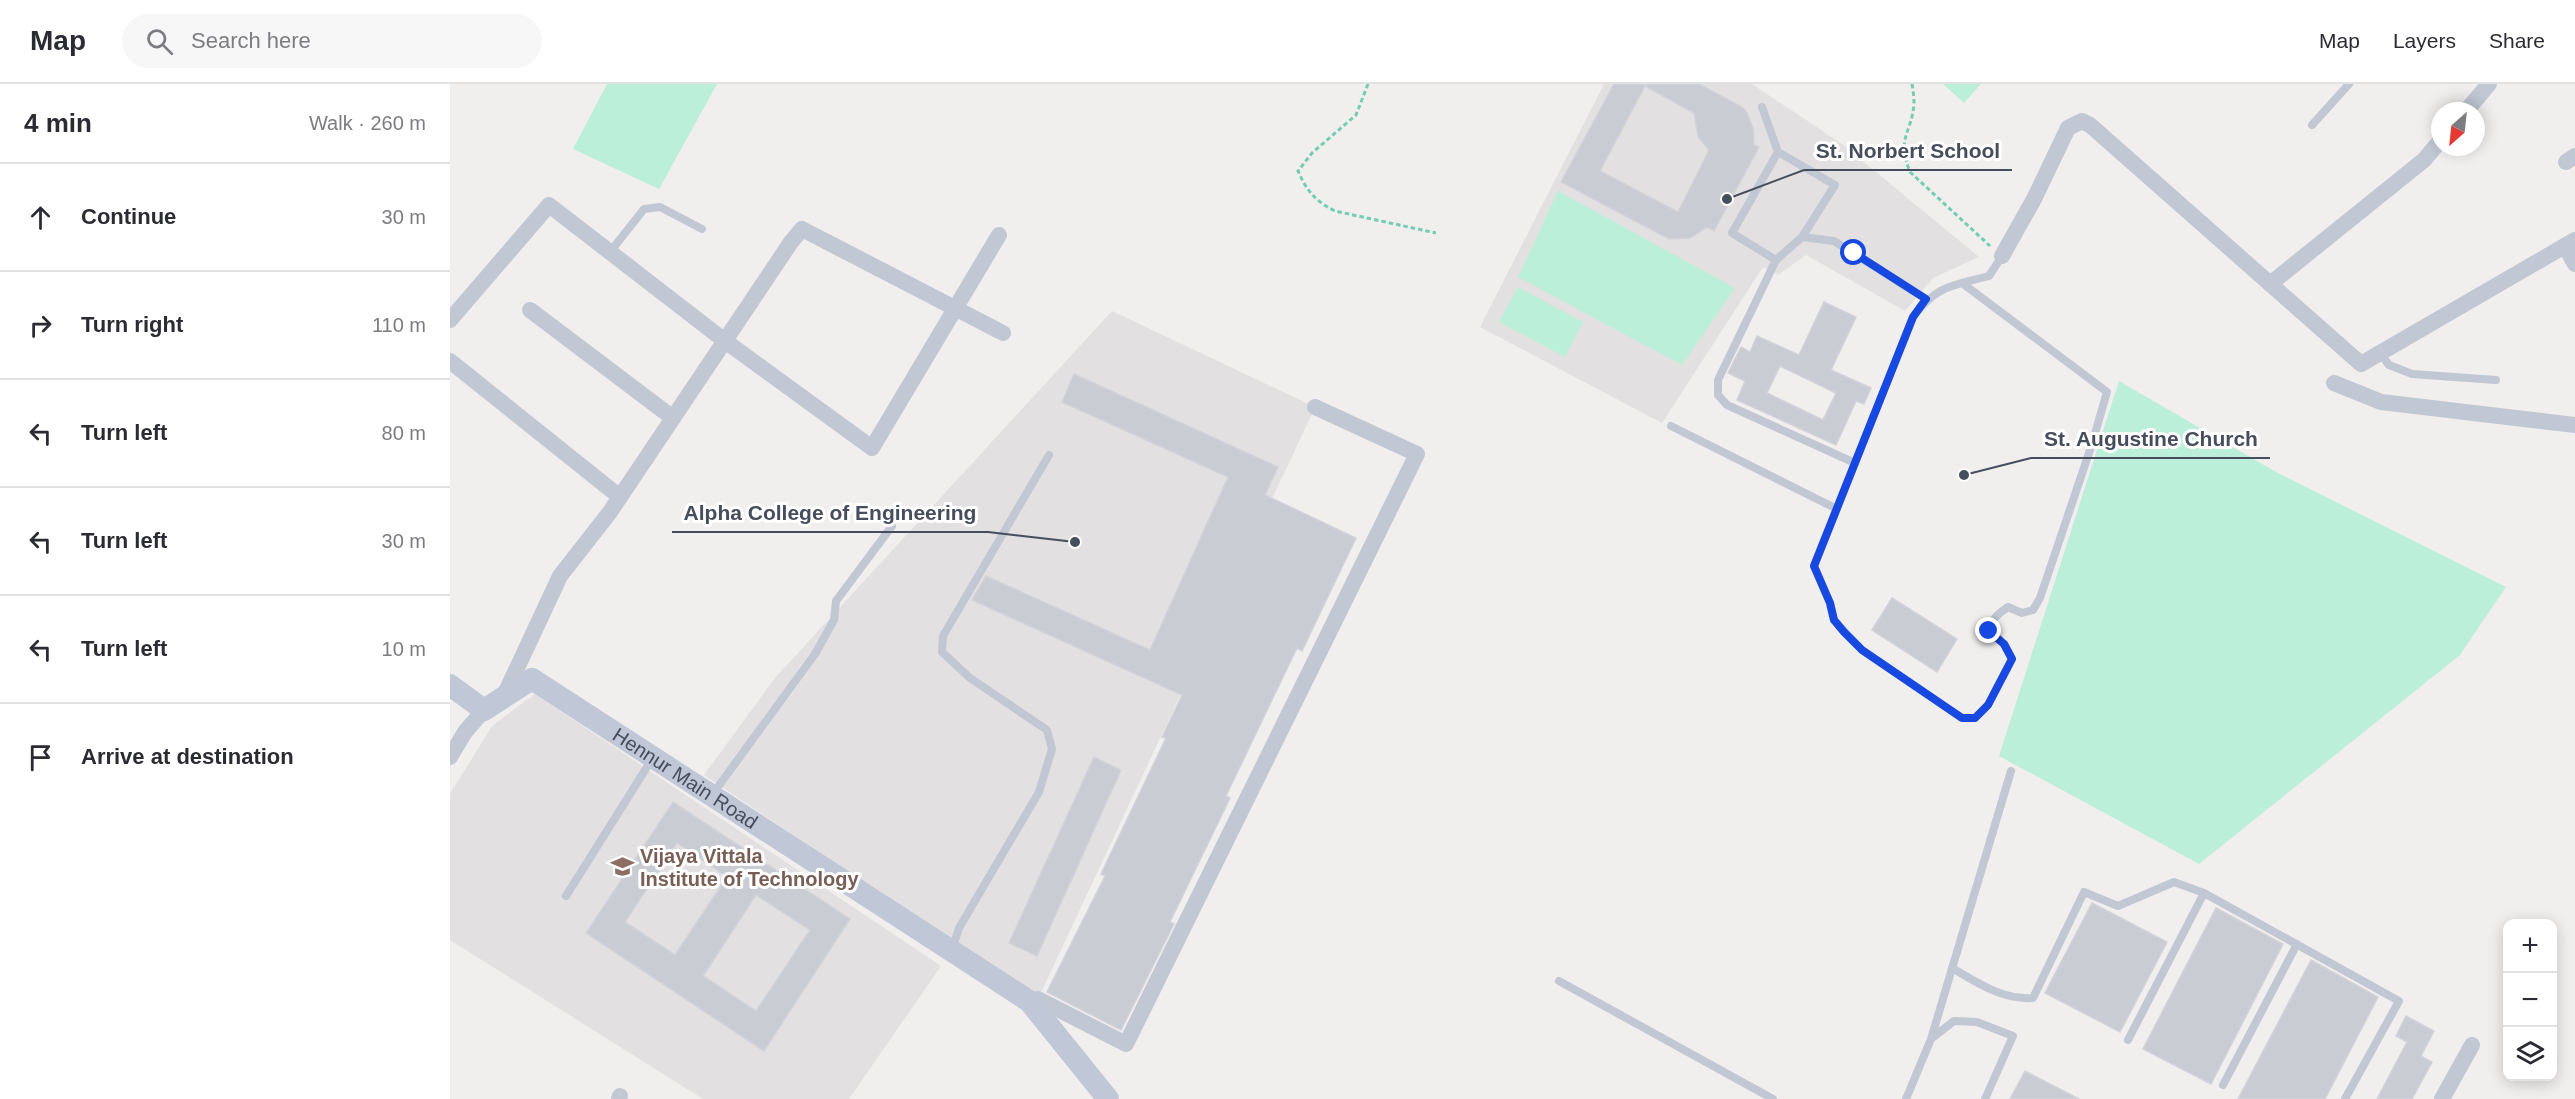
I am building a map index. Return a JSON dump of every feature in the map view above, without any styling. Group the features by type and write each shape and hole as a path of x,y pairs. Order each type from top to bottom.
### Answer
{"main road":[{"name":"Hennur Main Road","path":"493,704 532,679 1029,1000 1108,1099"},
{"path":"450,685 493,704"}],"street":[{"path":"2474,102 2489,84"},
{"path":"2002,256 2034,199 2068,128 2082,121 2090,125 2361,364 2570,243 2575,264"},
{"path":"2270,284 2424,160 2431,152"},
{"path":"450,320 549,206 725,341 872,448 957,309 999,235"},
{"path":"450,757 465,732 493,704 560,576 620,498 802,229 1004,333"},
{"path":"530,310 673,418"},
{"path":"450,361 620,498"},
{"path":"2334,383 2381,402 2575,424"},
{"path":"1029,1000 1038,999 1126,1044 1416,454 1315,407"},
{"path":"2442,1099 2472,1045"}],"lane":[{"path":"2312,124 2349,84"},
{"path":"1762,107 1778,152 1835,185 1802,237 1776,260 1718,381 1718,395 1727,405 1855,463"},
{"path":"1776,260 1732,233 1778,152"},
{"path":"609,252 644,209 660,207 702,229"},
{"path":"1802,237 1834,241 1926,299"},
{"path":"1962,283 2107,392 2092,444 2040,598 2033,610 2022,613 2008,607 1997,614 1991,622 1989,631 2004,644 2012,659 1988,705 1975,718 1962,718 1862,650 1834,620 1830,603 1814,566 1913,317 1926,299 1940,290 1962,283 1989,276 2002,256"},
{"path":"2380,353 2389,365 2412,375 2496,380"},
{"path":"1671,426 1837,509"},
{"path":"951,950 959,928 1039,792 1052,749 1047,729 970,678 942,652 943,636 1049,455"},
{"path":"712,795 815,654 834,620 836,601 892,526"},
{"path":"566,896 653,758"},
{"path":"1906,1099 1931,1039 2011,771"},
{"path":"1952,968 2001,995 2016,999 2033,998 2084,892 2118,906 2174,882 2204,893 2399,1001 2345,1099"},
{"path":"2128,1040 2204,893"},
{"path":"2223,1085 2297,944"},
{"path":"1559,981 1773,1099"},
{"path":"1931,1039 1954,1021 1977,1022 2013,1036 1985,1099"}],"path":[{"path":"1368,84 1356,115 1312,153 1298,171 1306,190 1323,205 1335,211 1436,233"},
{"path":"1912,84 1914,104 1903,140 1905,159 1910,172 2002,256"}],"shaded area":[{"path":"1604,84 1752,84 1842,144 1979,257 1933,278 1905,311 1806,255 1778,275 1763,267 1662,423 1480,327"},
{"path":"1112,311 1315,407 1038,999 704,775 775,678"},
{"name":"Vijaya Vittala Institute of Technology","path":"535,694 941,966 849,1099 703,1099 450,940 450,794 492,726"}],"green space":[{"path":"607,84 717,84 659,189 573,149"},
{"path":"1943,84 1981,84 1964,103"},
{"path":"1558,191 1735,288 1682,365 1518,277"},
{"path":"1518,287 1583,322 1565,357 1499,322"},
{"path":"2119,381 2276,472 2506,587 2460,655 2199,864 1999,756"}],"building":[{"path":"1614,84 1699,84 1742,107 1753,128 1754,145 1759,147 1714,231 1707,227 1690,238 1669,239 1561,182","holes":["1645,86 1694,113 1698,137 1709,150 1678,212 1600,171"]},
{"path":"1824,302 1856,317 1831,370 1871,388 1864,404 1856,401 1836,445 1737,400 1745,381 1728,373 1741,347 1750,352 1757,336 1799,355","holes":["1780,366 1836,393 1823,420 1767,393"]},
{"path":"1074,374 1278,467 1265,495 1356,538 1302,651 1297,648 1226,796 1230,798 1170,922 1174,924 1121,1030 1047,992 1105,876 1101,874 1166,738 1162,737 1182,695 972,600 986,576 1150,650 1228,477 1062,402"},
{"path":"1892,598 1957,639 1937,672 1872,630"},
{"path":"1094,757 1121,770 1037,956 1009,943"},
{"path":"673,802 850,919 764,1051 586,933","holes":["677,843 727,877 675,955 625,922","756,895 810,930 756,1011 703,976"]},
{"path":"2092,903 2167,942 2120,1032 2045,993"},
{"path":"2216,908 2283,944 2211,1084 2143,1049"},
{"path":"2311,960 2378,997 2325,1099 2238,1099"},
{"path":"2406,1016 2434,1031 2421,1056 2432,1062 2412,1099 2377,1099 2407,1042 2396,1036"},
{"path":"2025,1071 2079,1099 2010,1099"}],"place":[{"name":"St. Norbert School","path":"1727,199"},
{"name":"St. Augustine Church","path":"1964,475"},
{"name":"Alpha College of Engineering","path":"1075,542"},
{"name":"Vijaya Vittala Institute of Technology","path":"622,867"}],"route":[{"path":"1854,253 1926,299 1913,317 1814,566 1830,603 1834,620 1844,632 1862,650 1896,675 1962,718 1975,718 1988,705 2012,659 2004,644 1989,631"}]}
